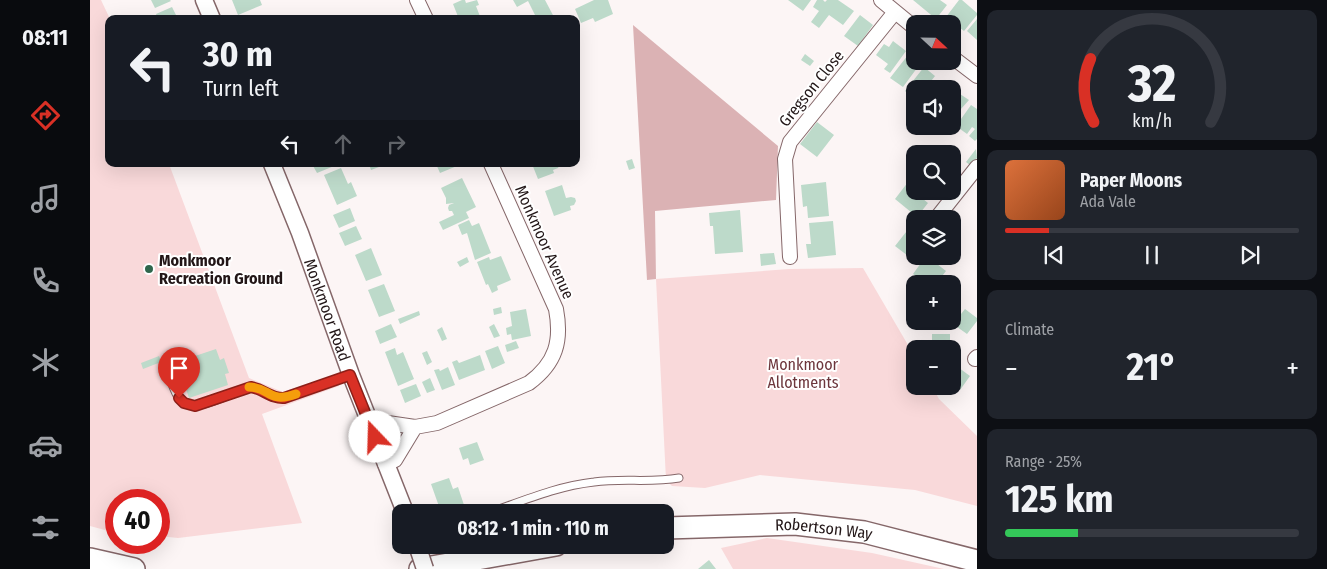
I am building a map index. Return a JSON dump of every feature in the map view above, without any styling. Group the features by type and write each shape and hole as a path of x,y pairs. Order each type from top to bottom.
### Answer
{"main road":[{"name":"Robertson Way","path":"674,528 795,524 864,532 977,561"},
{"path":"420,569 505,554"},
{"path":"90,559 134,569"}],"street":[{"path":"204,0 210,15"},
{"path":"417,0 424,15"},
{"path":"881,0 906,21"},
{"name":"Gregson Close","path":"790,257 785,159 790,142 895,12"},
{"path":"961,64 977,76"},
{"name":"Monkmoor Road","path":"273,167 300,233 350,375 401,504"},
{"name":"Monkmoor Avenue","path":"370,424 381,422 415,427 437,423 529,383 540,375 556,350 559,330 556,309 492,167"},
{"path":"943,210 977,167"},
{"path":"385,464 395,460 415,427"},
{"path":"420,554 425,569"}],"lane":[{"path":"167,372 179,398 184,403 195,406 251,387 258,388 276,398 284,398 350,375"},
{"path":"513,504 556,488 595,481 662,481 679,478"}],"green space":[{"name":"Monkmoor Recreation Ground","path":"90,0 101,0 108,15 105,15 105,167 170,167 249,378 283,392 337,374 339,386 262,414 302,523 178,538 170,537 170,489 105,489 105,530 90,526"},
{"name":"Monkmoor Allotments","path":"863,268 906,342 906,395 937,395 977,436 977,506 915,490 760,475 705,488 672,486 666,480 656,279 789,269"},
{"path":"767,538 872,553 944,569 733,569 721,548"}],"shaded area":[{"path":"633,25 778,146 776,200 655,211 656,279 647,280"}],"building":[{"path":"151,0 170,0 171,1 155,8"},
{"path":"232,0 260,0 262,5 238,15"},
{"path":"462,0 465,0 466,3 477,0 479,5 476,6 479,15 457,15 453,4"},
{"path":"513,0 545,0 553,15 535,15 528,1 517,7"},
{"path":"594,0 608,0 613,14 595,22 593,18 581,23 580,15 578,15 575,9"},
{"path":"788,0 811,0 803,11"},
{"path":"817,0 825,2 827,0 838,0 854,11 843,25 829,15 819,28 811,22 819,11 813,7"},
{"path":"913,0 940,0 947,5 939,15 931,15"},
{"path":"959,0 962,0 977,13 964,31 961,29 961,15 948,15"},
{"path":"172,7 176,15 156,15"},
{"path":"860,15 873,25 858,46 844,36"},
{"path":"977,19 977,40 967,31"},
{"path":"893,41 906,51 890,73 884,69 888,64 876,55 884,44 889,47"},
{"path":"805,54 814,61 810,66 801,60"},
{"path":"906,58 906,70 916,70 908,80 906,80 903,87 890,78"},
{"path":"922,70 928,70 935,76 932,80 914,80"},
{"path":"961,95 969,100 961,109"},
{"path":"971,105 977,109 977,139 975,141 969,136 975,129 972,127 967,134 961,130 961,119"},
{"path":"817,122 834,135 817,157 800,144"},
{"path":"976,149 977,158 971,166 966,162"},
{"path":"632,159 635,168 629,170 626,161"},
{"path":"314,167 332,167 317,173"},
{"path":"437,167 455,167 440,173"},
{"path":"533,167 558,167 553,170 554,173 538,179"},
{"path":"341,168 348,184 351,182 357,196 337,205 324,175"},
{"path":"462,178 476,207 466,212 469,218 443,230 439,222 454,215 448,208 449,205 454,203 446,204 446,198 441,188"},
{"path":"826,182 829,216 808,218 807,206 803,207 801,185"},
{"path":"562,185 566,198 575,198 576,201 574,205 570,206 571,210 554,216 545,191"},
{"path":"906,185 906,200 924,200 928,203 922,210 908,210 895,199"},
{"path":"350,208 355,221 339,228 333,215"},
{"path":"740,210 743,252 715,254 713,226 710,226 709,213"},
{"path":"469,220 472,226 479,223 491,253 475,260 467,233 462,235 458,225"},
{"path":"833,221 836,255 808,258 806,244 811,244 809,223"},
{"path":"356,226 362,239 345,246 339,233"},
{"path":"906,232 906,254 895,246"},
{"path":"371,248 382,275 366,281 355,255"},
{"path":"774,253 776,264 761,266 760,254"},
{"path":"501,256 511,280 497,286 498,290 492,293 488,284 486,285 477,262 489,257 490,260"},
{"path":"467,257 469,262 460,267 457,262"},
{"path":"920,265 938,265 946,271 943,275 913,274"},
{"path":"384,284 395,311 379,317 368,290"},
{"path":"501,307 502,313 494,315 493,309"},
{"path":"526,309 531,336 512,340 511,334 507,335 506,328 512,326 510,312"},
{"path":"965,309 977,318 977,321 967,334 961,330 961,314"},
{"path":"419,311 420,315 400,324 398,319"},
{"path":"391,324 397,337 380,344 375,331"},
{"path":"494,324 500,336 494,338 489,327"},
{"path":"442,327 447,339 442,341 437,330"},
{"path":"932,334 950,334 950,340 932,340"},
{"path":"516,341 519,348 507,352 505,345"},
{"path":"498,346 505,363 492,369 485,351"},
{"path":"395,348 397,355 403,352 414,379 398,386 385,352"},
{"path":"216,349 220,360 224,358 229,373 225,374 228,385 189,398 177,362"},
{"path":"427,351 432,362 427,365 422,353"},
{"path":"480,355 485,370 459,380 452,362 457,360 459,363"},
{"path":"159,356 161,362 143,369 141,363"},
{"path":"448,367 455,385 442,390 434,370 439,369 440,371"},
{"path":"961,369 970,376 961,389"},
{"path":"430,378 435,390 427,393 422,382"},
{"path":"416,384 421,396 405,403 400,390"},
{"path":"477,442 484,460 470,465 468,458 463,460 459,448"},
{"path":"449,478 453,489 458,487 464,504 438,504 431,484"},
{"path":"709,560 716,569 698,569"}],"slow traffic":[{"path":"249,387 258,388 276,398 284,398 296,394"}],"place":[{"name":"Monkmoor Recreation Ground","path":"149,269"}],"route":[{"path":"179,398 189,406 195,406 251,387 258,388 276,398 284,398 350,375 375,437"}]}
